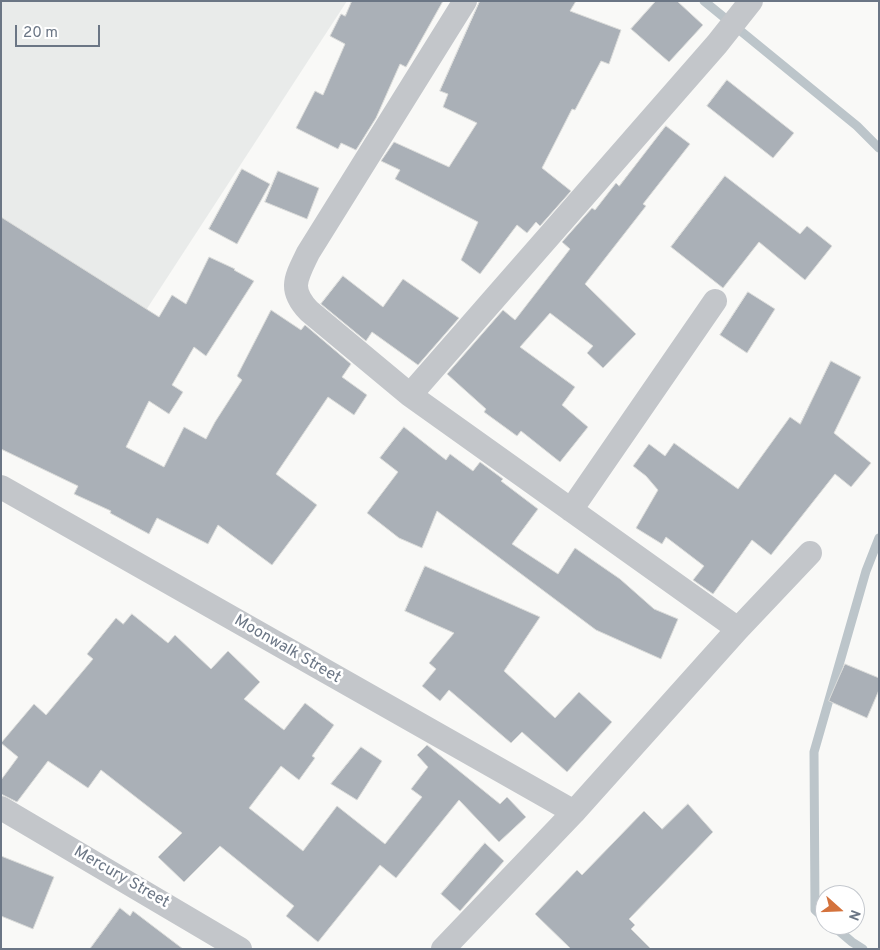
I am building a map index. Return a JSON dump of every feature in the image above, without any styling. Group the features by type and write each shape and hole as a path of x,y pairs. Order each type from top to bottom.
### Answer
{"street":[{"path":"465,1 308,253 296,276 295,290 300,301 410,395 738,629"},
{"path":"410,395 717,44 751,1"},
{"path":"571,510 716,301"},
{"name":"Moonwalk Street","path":"1,487 574,812"},
{"path":"443,949 574,812 738,629 810,553"},
{"name":"Mercury Street","path":"1,808 240,949"}],"shaded area":[{"path":"1,1 347,1 111,364 1,303"}],"building":[{"path":"352,1 443,1 406,67 400,64 376,118 356,150 341,143 338,149 296,128 315,91 323,95 345,44 330,36 341,14 345,16"},
{"path":"480,1 576,1 570,11 621,30 609,64 601,61 575,110 572,109 542,168 571,191 540,226 536,222 527,233 517,225 480,274 461,260 478,222 395,179 400,170 381,161 394,142 449,167 477,123 443,107 448,94 440,91"},
{"path":"656,1 677,1 703,25 669,62 631,29"},
{"path":"727,80 794,133 773,158 707,106"},
{"path":"666,126 690,144 643,204 646,206 585,284 636,334 603,368 587,353 593,346 550,313 520,347 575,387 562,405 588,427 560,462 521,431 517,436 484,412 486,409 447,374 503,310 515,320 570,249 562,242 592,208 595,210 616,183 619,186"},
{"path":"242,169 270,184 237,244 209,229"},
{"path":"278,171 319,188 307,219 265,202"},
{"path":"725,176 800,234 807,226 832,246 805,280 759,242 723,288 671,247"},
{"path":"1,217 159,317 172,295 186,304 209,257 235,269 254,281 206,356 194,347 172,385 183,392 169,414 149,401 126,447 164,467 184,427 206,439 242,380 237,376 271,310 301,330 305,325 351,364 342,377 367,395 354,415 328,397 276,474 317,505 272,565 218,525 208,544 157,518 149,534 110,513 111,511 74,494 78,486 1,449"},
{"path":"343,276 383,307 403,279 459,318 418,365 372,332 366,341 321,304"},
{"path":"748,292 775,309 747,353 720,335"},
{"path":"831,361 861,377 834,433 871,463 851,487 835,474 771,555 752,540 713,594 693,580 704,566 666,537 662,544 636,528 658,490 646,476 633,466 649,444 665,456 674,443 738,489 790,417 800,424"},
{"path":"404,427 446,460 450,454 473,471 480,462 503,479 501,481 538,509 512,544 558,574 575,548 620,579 654,609 678,619 661,659 596,630 437,511 422,548 399,538 367,513 398,472 380,458"},
{"path":"425,566 540,617 504,671 555,718 579,692 612,722 567,772 522,732 511,743 449,690 440,701 422,686 436,669 429,663 454,633 405,611"},
{"path":"132,614 168,643 175,635 211,669 228,651 260,682 244,699 284,730 305,703 334,725 312,756 315,758 299,780 281,766 249,808 303,851 337,806 385,844 422,797 411,789 428,767 417,755 427,745 500,804 507,797 526,817 499,842 459,800 396,878 380,865 318,942 286,916 294,906 220,846 184,882 158,857 182,833 101,770 88,788 48,761 17,802 1,794 1,780 18,757 1,743 34,704 46,715 93,659 87,654 116,618 123,624"},
{"path":"845,664 879,678 879,690 867,718 829,701"},
{"path":"361,747 382,761 357,800 331,784"},
{"path":"688,804 713,832 629,919 635,925 631,929 651,949 571,949 535,914 577,870 582,875 644,811 662,829"},
{"path":"485,843 504,861 460,911 441,894"},
{"path":"1,856 54,877 33,929 1,916"},
{"path":"120,908 130,916 133,911 183,949 90,949"}],"waterway":[{"path":"704,1 857,126 879,148"},
{"path":"815,910 814,752 866,571 879,538"},
{"path":"844,935 863,949"}]}
